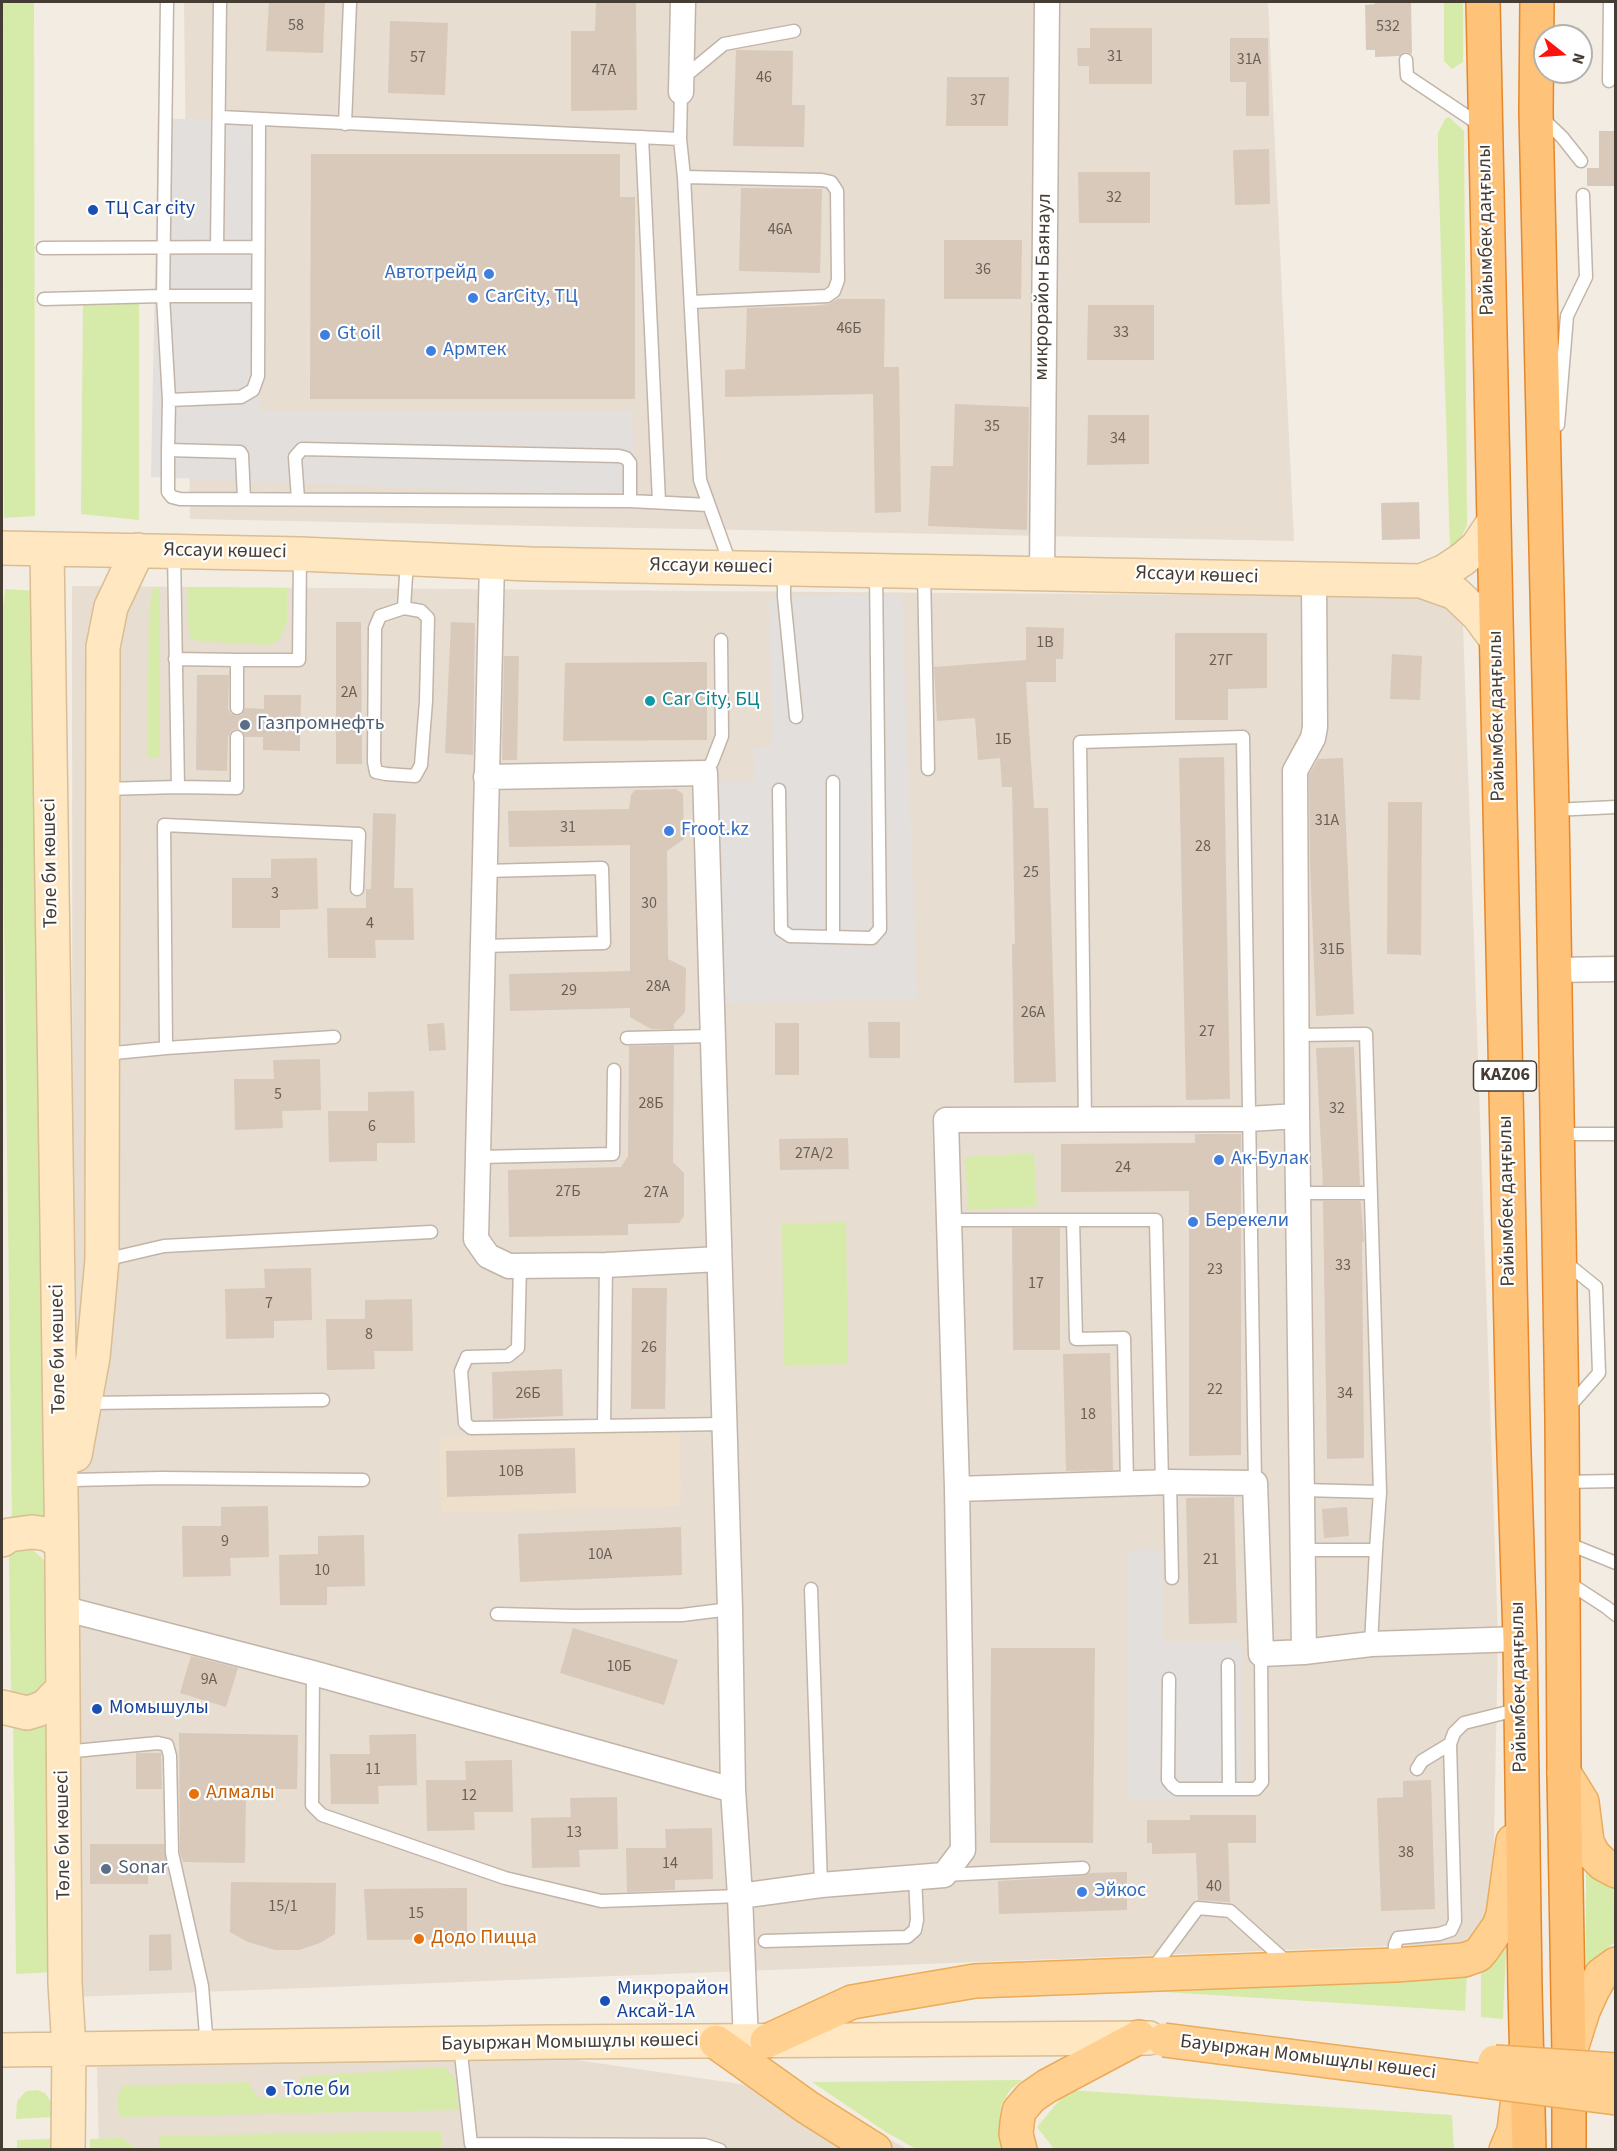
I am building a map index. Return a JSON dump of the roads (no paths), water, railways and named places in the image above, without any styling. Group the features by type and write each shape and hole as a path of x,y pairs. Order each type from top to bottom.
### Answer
{"highway":[{"name":"Райымбек даңғылы","path":"1483,2 1512,1410 1520,1640 1529,2150"},
{"name":"KАZ06","path":"1538,2 1536,112 1558,1134 1570,2145"}],"main road":[{"path":"1421,581 1445,572 1463,559 1477,547 1493,523"},
{"name":"Яссауи көшесі","path":"2,548 300,554 492,562 1421,581"},
{"name":"Төле би көшесі","path":"47,549 62,1552 65,1983 69,2049 68,2150"},
{"path":"62,1552 93,1357 102,1260 103,647 111,607 138,550"},
{"path":"1421,581 1455,593 1478,615 1496,639"},
{"path":"2,1540 9,1534 32,1532 47,1534 62,1552"},
{"path":"2,1707 27,1713 46,1706 62,1689"},
{"path":"1564,1773 1582,1802 1587,1842 1590,1848 1603,1864 1616,1871"},
{"path":"875,2150 807,2107 743,2042 852,2002 975,1981 1395,1965 1464,1960 1478,1955 1495,1936 1503,1915 1522,1774"},
{"path":"1569,2054 1592,1991 1601,1975 1616,1964"},
{"path":"1506,2150 1514,2131 1519,2100 1525,1988"},
{"path":"1020,2150 1016,2134 1019,2111 1031,2097 1047,2086 1151,2038"},
{"name":"Бауыржан Момышұлы көшесі","path":"2,2050 1151,2038 1616,2070"},
{"name":"Бауыржан Момышұлы көшесі","path":"1151,2038 1616,2098"}],"street":[{"path":"681,86 683,2"},
{"name":"микрорайон Баянаул","path":"1042,572 1047,2"},
{"path":"492,562 482,946 486,1075 478,1157 476,1239 488,1256 509,1266 719,1259"},
{"path":"1304,1652 1295,771 1313,738 1315,727 1314,579"},
{"path":"486,777 705,773 730,1609 733,1790 740,1896 743,2042"},
{"path":"1555,970 1616,969"},
{"path":"740,1896 821,1885 944,1875 963,1850 957,1489 946,1120 1249,1119 1297,1116"},
{"path":"957,1489 1166,1482 1255,1483 1261,1654 1304,1652 1371,1644 1520,1640"},
{"path":"62,1608 313,1673 733,1790"}],"lane":[{"path":"167,2 163,296 169,400 168,492 172,497 180,499 630,501 708,505"},
{"path":"217,247 220,2"},
{"path":"345,124 350,2"},
{"path":"1610,2 1610,81"},
{"path":"732,567 700,480 681,139 681,86 724,44 794,31"},
{"path":"1406,60 1407,75 1484,128"},
{"path":"1536,112 1562,137 1581,161"},
{"path":"220,117 681,139"},
{"path":"169,400 241,397 253,390 258,376 259,119"},
{"path":"642,138 659,502"},
{"path":"684,177 822,180 831,182 837,191 838,280 834,291 827,296 691,302"},
{"path":"1546,579 1567,316 1586,277 1583,195"},
{"path":"43,248 258,247"},
{"path":"44,300 258,296"},
{"path":"298,499 295,457 302,449 619,456 626,458 630,463 630,501"},
{"path":"168,450 240,452 244,499"},
{"path":"174,551 178,787"},
{"path":"175,659 299,660 300,554"},
{"path":"404,608 407,558"},
{"path":"784,568 784,597 796,717"},
{"path":"779,790 782,930 790,936 872,938 880,930 876,570"},
{"path":"924,571 928,769"},
{"path":"404,608 421,610 428,618 423,744 421,765 415,776 376,772 374,762 375,628 380,616 404,608"},
{"path":"705,773 722,736 721,640"},
{"path":"237,660 237,708"},
{"path":"103,789 237,788 237,737"},
{"path":"1085,1120 1080,742 1243,737 1255,1483"},
{"path":"833,782 833,937"},
{"path":"1552,810 1616,807"},
{"path":"166,1047 164,825 359,834 357,889"},
{"path":"482,946 604,943 603,868 484,871"},
{"path":"1296,1035 1366,1034 1380,1492 1371,1644"},
{"path":"627,1038 712,1036"},
{"path":"103,1054 166,1047 334,1037"},
{"path":"478,1157 613,1154 614,1070"},
{"path":"1558,1134 1616,1134"},
{"path":"1298,1193 1371,1193"},
{"path":"949,1220 1156,1220 1172,1578"},
{"path":"1073,1220 1076,1338 1124,1338 1127,1483"},
{"path":"102,1260 164,1246 431,1232"},
{"path":"604,1425 606,1264"},
{"path":"520,1266 518,1348 508,1356 467,1357 461,1371 465,1423 471,1428 724,1424"},
{"path":"84,1403 323,1400"},
{"path":"72,1480 161,1478 363,1480"},
{"path":"1562,1482 1616,1480"},
{"path":"1302,1490 1380,1492"},
{"path":"1563,1541 1616,1563"},
{"path":"1303,1550 1376,1550"},
{"path":"1563,1579 1616,1616"},
{"path":"811,1589 821,1885"},
{"path":"497,1614 682,1616 730,1609"},
{"path":"1169,1679 1168,1780 1177,1790 1256,1789 1262,1782 1261,1654"},
{"path":"1228,1665 1229,1789"},
{"path":"313,1673 312,1805 322,1815 505,1878 601,1901 740,1896"},
{"path":"1395,1965 1395,1945 1398,1938 1439,1934 1451,1929 1455,1921 1450,1744 1454,1733 1464,1723 1521,1709"},
{"path":"63,1752 158,1743 167,1745 170,1756 172,1852 202,1986 207,2048"},
{"path":"1417,1769 1422,1761 1450,1744"},
{"path":"944,1875 1083,1868"},
{"path":"765,1941 907,1937 915,1930 917,1920 915,1877"},
{"path":"1149,1975 1198,1908 1230,1911 1294,1969"},
{"path":"460,2044 471,2147 705,2145 720,2150"}],"place":[{"name":"ТЦ Car city","path":"93,210"},
{"name":"Автотрейд","path":"489,274"},
{"name":"CarCity, ТЦ","path":"473,298"},
{"name":"Gt oil","path":"325,335"},
{"name":"Армтек","path":"431,351"},
{"name":"Car City, БЦ","path":"650,701"},
{"name":"Газпромнефть","path":"245,725"},
{"name":"Froot.kz","path":"669,831"},
{"name":"Ак-Булак","path":"1219,1160"},
{"name":"Берекели","path":"1193,1222"},
{"name":"Момышулы","path":"97,1709"},
{"name":"Алмалы","path":"194,1794"},
{"name":"Sonar","path":"106,1869"},
{"name":"Эйкос","path":"1082,1892"},
{"name":"Додо Пицца","path":"419,1939"},
{"name":"Микрорайон Аксай-1А","path":"605,2001"},
{"name":"Толе би","path":"271,2091"}]}
